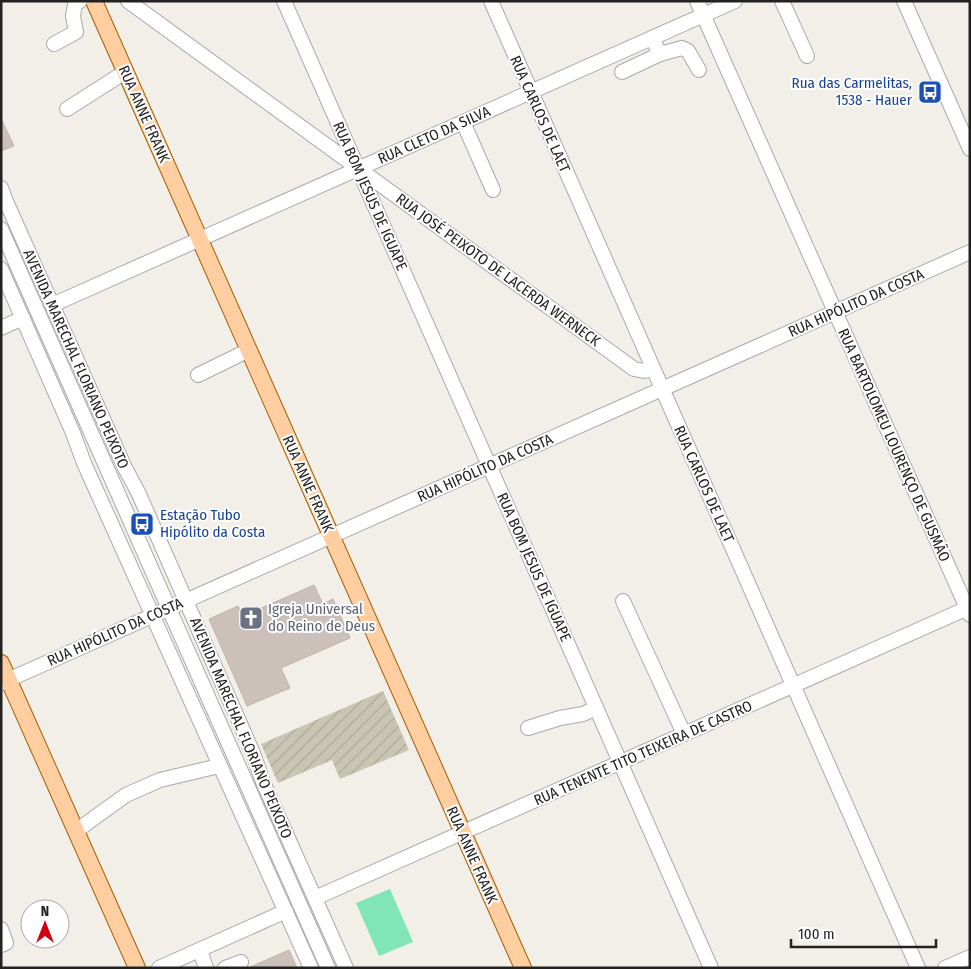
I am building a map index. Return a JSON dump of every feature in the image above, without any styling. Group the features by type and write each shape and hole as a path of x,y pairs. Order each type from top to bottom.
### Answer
{"main road":[{"name":"RUA ANNE FRANK","path":"94,1 522,968"},
{"path":"1,663 5,681 76,830 137,968"}],"street":[{"path":"54,44 76,32 73,16 75,4 80,1"},
{"name":"RUA JOSÉ PEIXOTO DE LACERDA WERNECK","path":"128,1 634,369 644,371 653,368"},
{"name":"RUA BOM JESUS DE IGUAPE","path":"284,1 711,968"},
{"name":"RUA CARLOS DE LAET","path":"491,1 918,968"},
{"name":"RUA BARTOLOMEU LOURENÇO DE GUSMÃO","path":"697,1 969,610"},
{"name":"RUA CLETO DA SILVA","path":"52,305 735,1"},
{"path":"782,1 807,56"},
{"path":"904,1 970,149"},
{"path":"652,38 660,54"},
{"path":"622,72 660,54 682,48 688,51 699,70"},
{"path":"67,109 125,72"},
{"path":"463,122 493,190"},
{"name":"AVENIDA MARECHAL FLORIANO PEIXOTO","path":"1,188 186,601 346,968"},
{"path":"1,229 328,968"},
{"name":"RUA HIPÓLITO DA COSTA","path":"5,681 970,252"},
{"path":"1,269 73,432 84,463 310,968"},
{"path":"1,328 23,318"},
{"path":"198,375 248,350"},
{"path":"623,601 684,734"},
{"name":"RUA TENENTE TITO TEIXEIRA DE CASTRO","path":"315,898 969,610"},
{"path":"528,728 553,720 583,714 596,708"},
{"path":"76,830 126,794 160,780 218,766"},
{"path":"159,968 286,912"},
{"path":"1,930 6,943 1,945"},
{"path":"195,952 198,968"},
{"path":"195,952 206,968"},
{"path":"945,968 970,957"},
{"path":"225,968 241,962"}],"shaded area":[{"path":"383,691 409,750 340,779 332,760 278,783 261,744"}],"green space":[{"path":"390,889 413,942 379,956 356,903"}],"building":[{"path":"1,118 14,146 1,151"},
{"path":"314,585 323,604 333,599 350,638 281,668 290,688 247,706 209,619 238,606 243,616"},
{"path":"289,950 297,968 248,968"}],"place":[{"name":"Rua das Carmelitas, 1538 - Hauer","path":"930,92"},
{"name":"Estação Tubo Hipólito da Costa","path":"142,524"},
{"name":"Igreja Universal do Reino de Deus","path":"251,618"}]}
